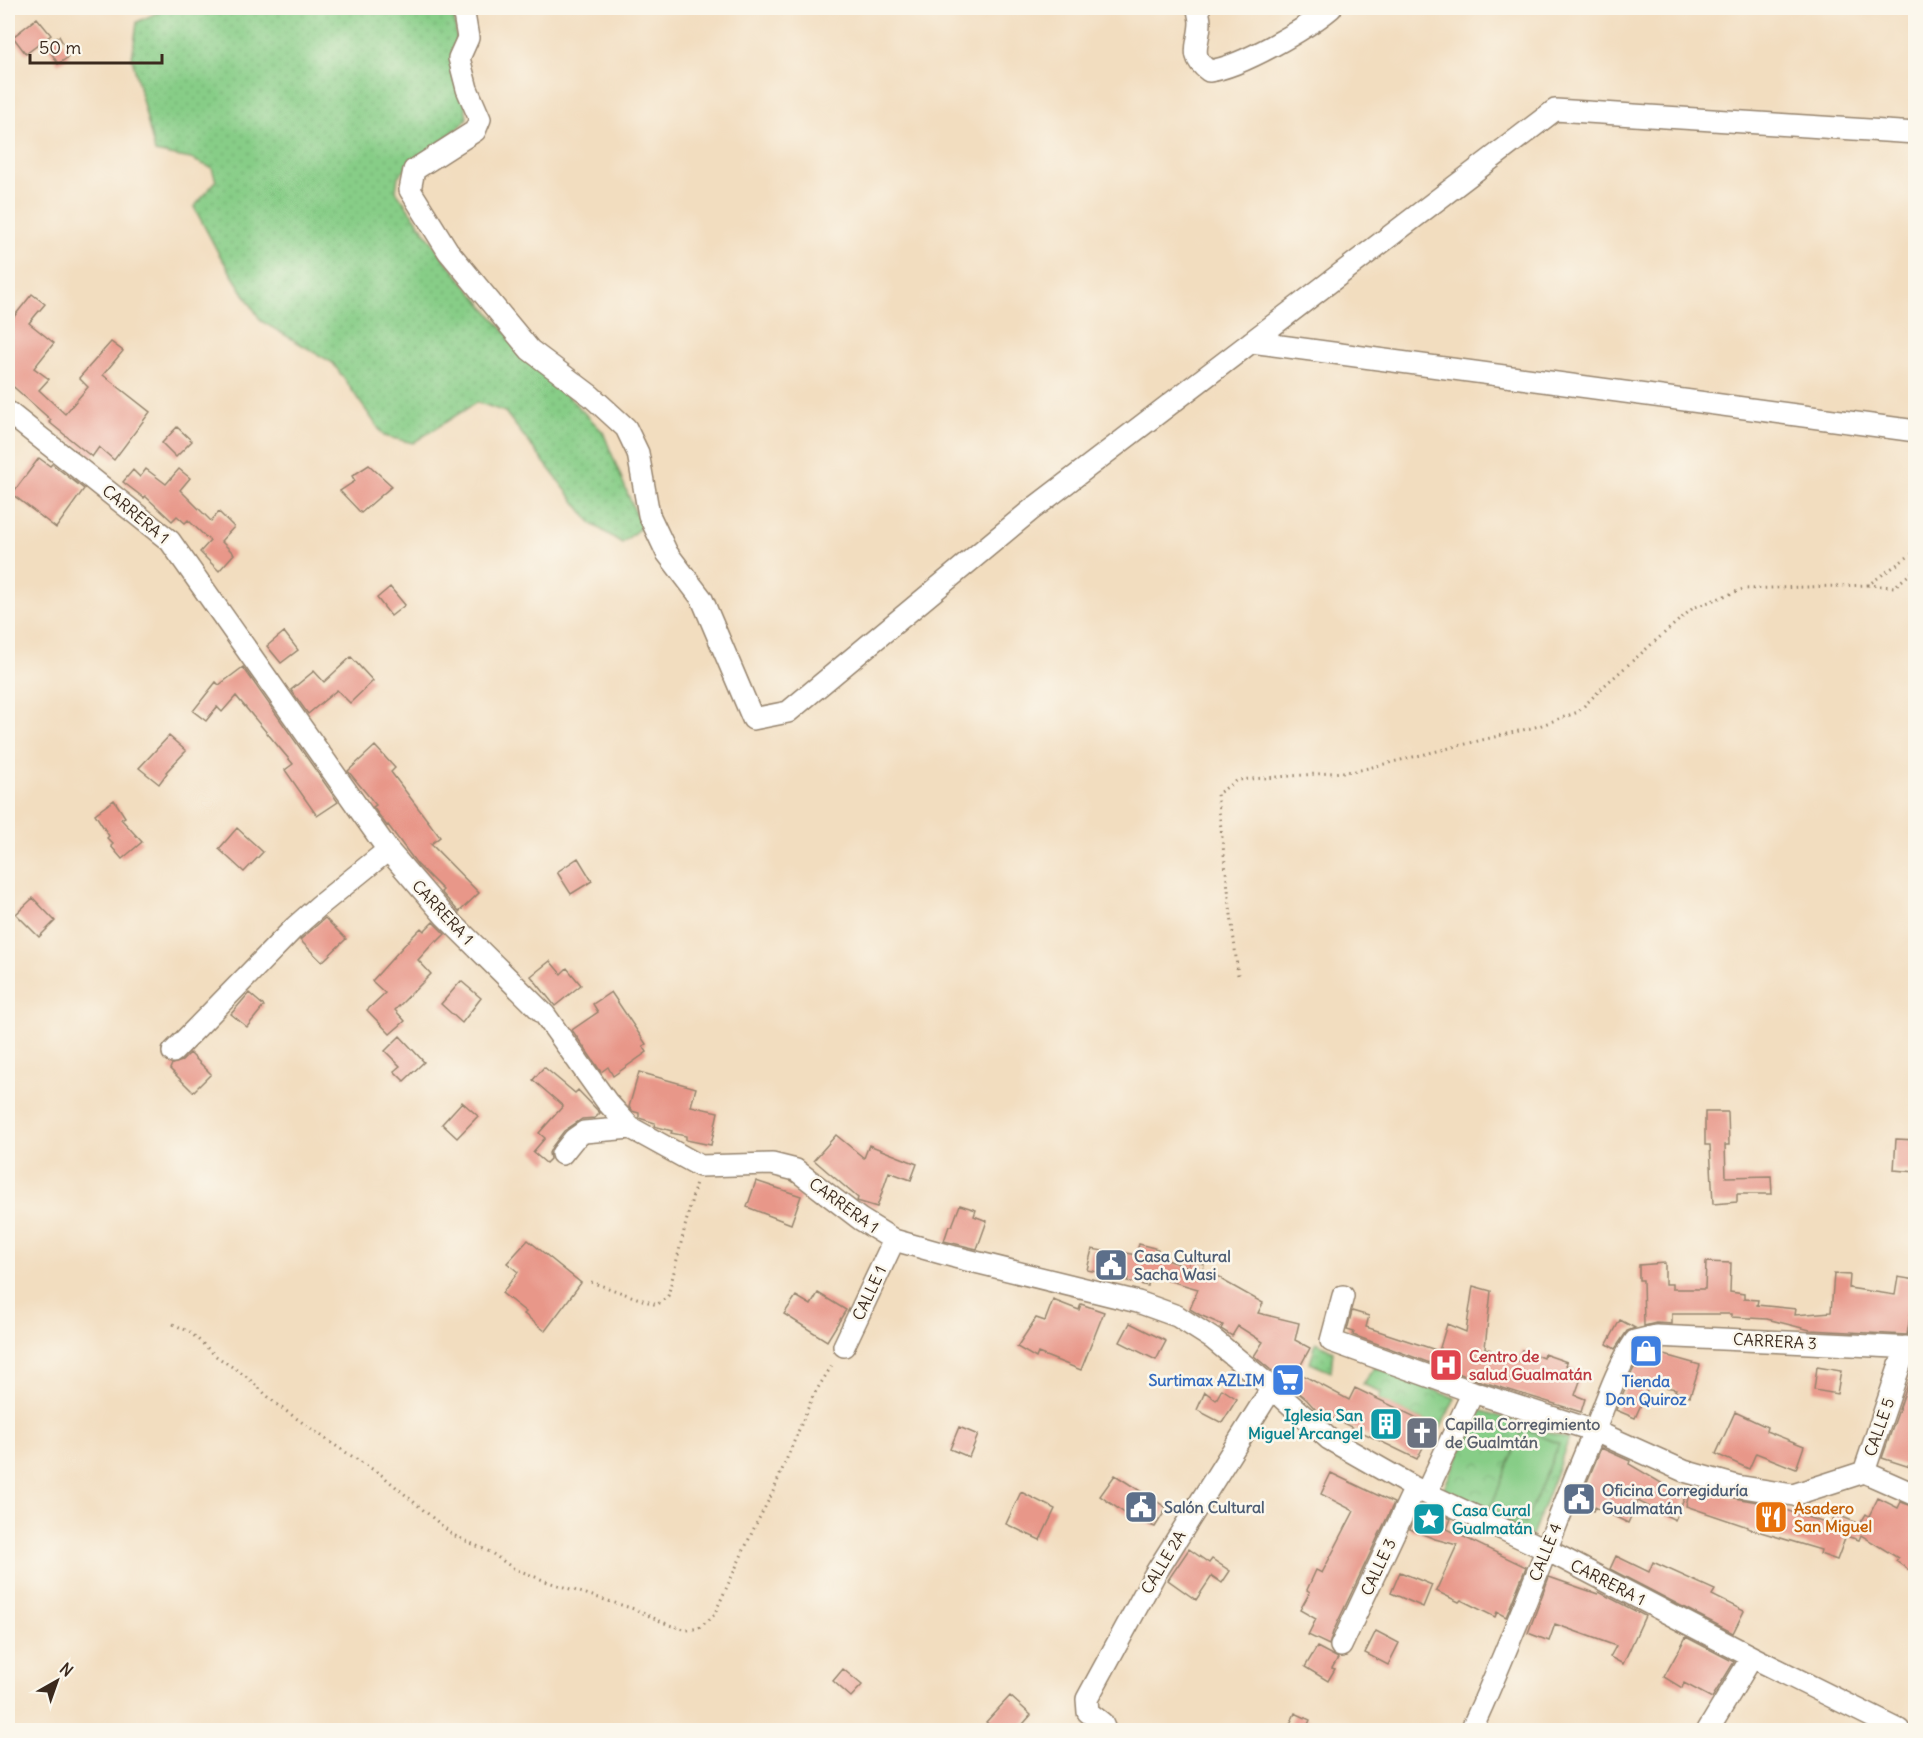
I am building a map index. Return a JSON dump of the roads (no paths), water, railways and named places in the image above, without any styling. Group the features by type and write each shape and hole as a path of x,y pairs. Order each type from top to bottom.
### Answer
{"street":[{"path":"463,8 468,38 459,58 467,89 480,120 475,131 414,170 410,190 448,251 530,350 591,396 626,428 638,453 649,515 667,553 702,599 753,719 788,712 1030,511 1555,110 1916,133"},
{"path":"1198,8 1200,22 1195,52 1200,65 1209,71 1224,69 1259,52 1319,18 1331,8"},
{"path":"1251,342 1916,431"},
{"name":"CARRERA 1","path":"8,412 170,541 388,850 444,915 545,1015 607,1102 631,1128 700,1166 772,1164 796,1170 860,1220 894,1240 1138,1302 1177,1316 1213,1339 1329,1439 1420,1490 1545,1549 1899,1731"},
{"path":"173,1052 295,927 388,850"},
{"path":"562,1154 574,1139 584,1132 631,1128"},
{"name":"CALLE 1","path":"844,1346 894,1240"},
{"path":"1343,1296 1331,1341 1473,1392 1595,1431 1684,1471 1737,1486 1793,1495 1864,1472 1916,1495"},
{"name":"CARRERA 3","path":"1635,1341 1656,1336 1911,1348"},
{"name":"CALLE 4","path":"1471,1731 1499,1669 1621,1361 1635,1341"},
{"name":"CALLE 5","path":"1864,1472 1911,1348"},
{"name":"CALLE 2A","path":"1106,1731 1102,1723 1088,1712 1088,1699 1155,1574 1272,1388"},
{"name":"CALLE 3","path":"1341,1646 1420,1490 1473,1392"},
{"path":"1708,1731 1752,1657"}],"place":[{"name":"Casa Cultural Sacha Wasi","path":"1111,1265"},
{"name":"Tienda Don Quiroz","path":"1646,1351"},
{"name":"Centro de salud Gualmatán","path":"1446,1365"},
{"name":"Surtimax AZLIM","path":"1288,1380"},
{"name":"Iglesia San Miguel Arcangel","path":"1386,1424"},
{"name":"Capilla Corregimiento de Gualmtán","path":"1422,1433"},
{"name":"Oficina Corregiduría Gualmatán","path":"1579,1499"},
{"name":"Salón Cultural","path":"1141,1507"},
{"name":"Asadero San Miguel","path":"1771,1517"},
{"name":"Casa Cural Gualmatán","path":"1429,1519"}]}
